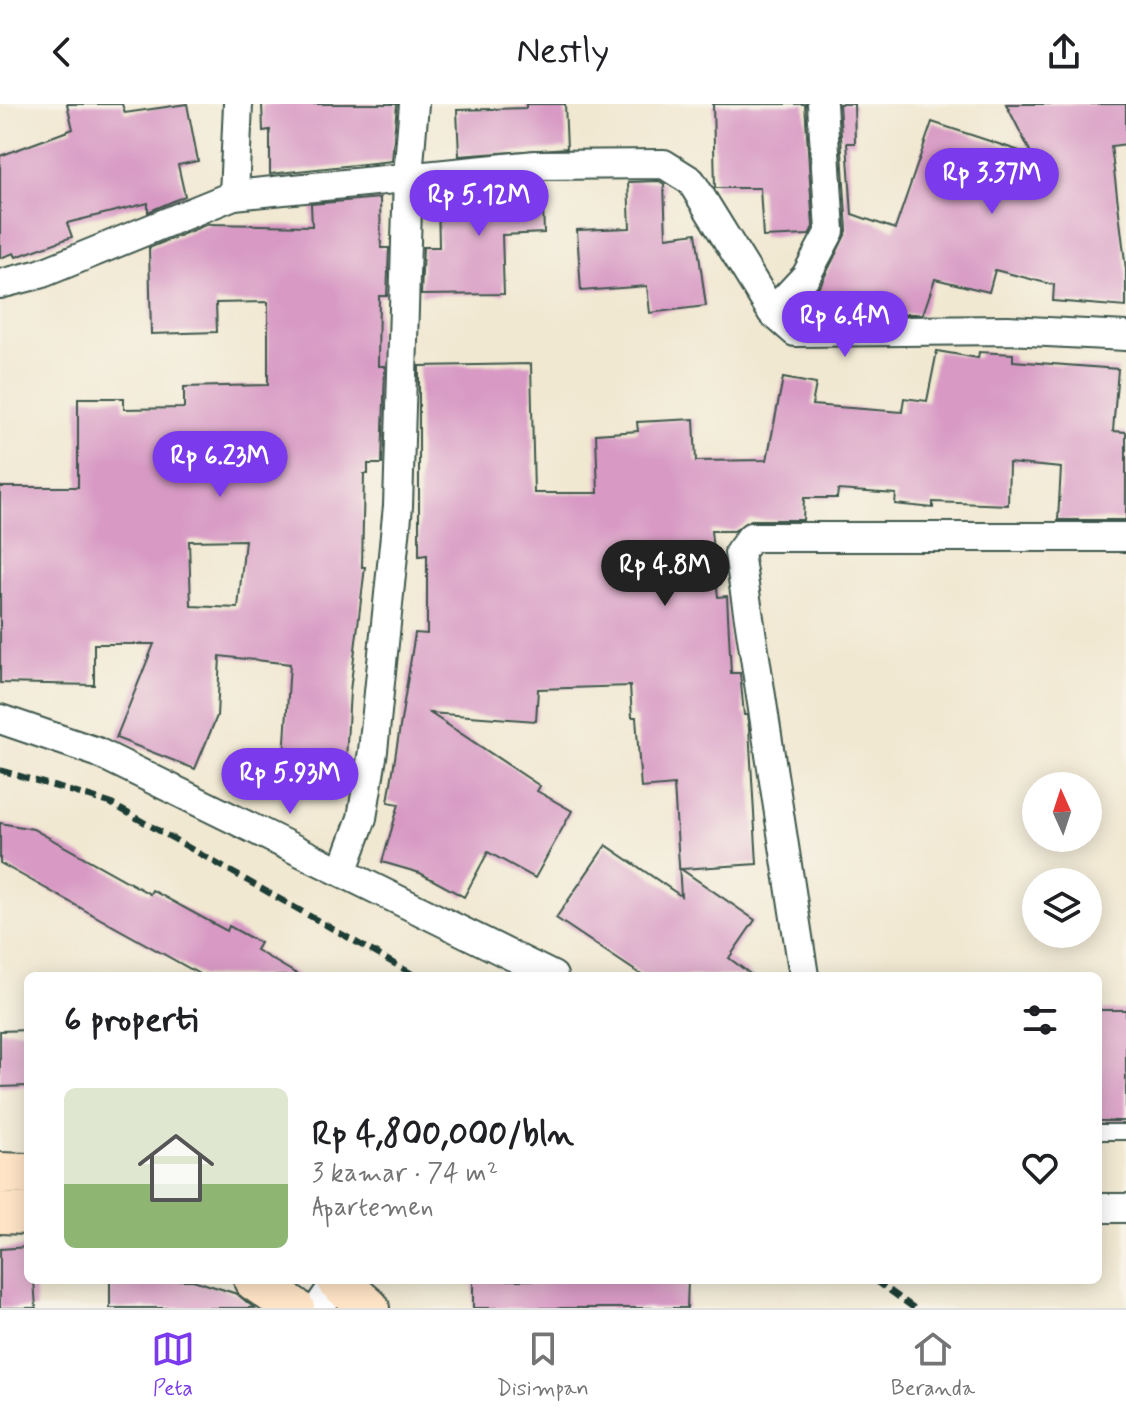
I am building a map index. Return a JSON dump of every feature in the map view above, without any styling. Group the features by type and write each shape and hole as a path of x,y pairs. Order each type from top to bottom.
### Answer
{"main road":[{"path":"0,1173 24,1174"},
{"path":"0,1213 24,1214"},
{"path":"260,1284 294,1308"},
{"path":"342,1284 369,1308"}],"street":[{"path":"234,195 238,104"},
{"path":"342,872 362,818 373,751 398,506 408,176 414,104"},
{"path":"772,312 806,276 830,231 822,104"},
{"path":"0,284 40,274 234,195 536,165 664,164 691,181 772,312 795,332 1008,330 1126,336"},
{"path":"803,972 739,553 743,544 751,537 1126,537"},
{"path":"0,719 97,752 545,972"},
{"path":"1102,1208 1126,1208"},
{"path":"318,1308 334,1284"}],"lane":[{"path":"1102,1132 1126,1132"}],"building":[{"path":"67,104 122,104 125,113 187,104 198,161 178,165 185,196 148,212 148,203 67,223 72,237 16,257 14,253 0,258 0,156 73,129"},
{"path":"262,104 397,104 392,161 270,174 270,130 263,131"},
{"path":"526,104 565,104 567,148 459,156 457,110 526,108"},
{"path":"713,104 805,104 813,227 809,235 763,237 760,188 715,188"},
{"path":"839,104 854,104 855,143 847,143 852,214 895,229 932,122 1032,155 1006,104 1126,104 1126,144 1111,146 1126,270 1126,307 1053,301 1054,285 995,270 989,292 935,279 923,314 881,314 864,309 862,314 826,315 802,306 821,284 847,231"},
{"path":"659,181 664,184 666,237 696,233 706,306 650,313 647,286 581,291 577,230 630,228 628,182"},
{"path":"542,182 544,233 502,235 504,294 421,295 423,247 439,247 438,198 461,198 461,190"},
{"path":"380,198 381,248 389,248 387,296 379,296 378,366 385,366 382,464 368,464 368,474 364,474 362,567 365,567 350,691 345,777 283,773 290,664 220,656 217,716 195,769 116,738 154,644 94,644 94,685 0,683 0,487 78,487 78,398 124,398 124,409 184,408 184,387 268,385 268,302 216,303 217,332 151,334 149,248 208,224 312,226 311,204","holes":["245,540 238,608 191,606 189,541"]},
{"path":"937,351 978,358 979,352 1013,354 1013,361 1118,369 1113,431 1126,432 1126,520 1058,520 1061,468 1009,463 1008,505 933,502 933,508 895,504 896,494 838,490 837,498 804,498 803,520 751,520 734,531 711,531 718,597 727,596 731,673 740,673 744,715 747,715 749,728 757,864 681,869 755,920 729,958 748,972 637,972 556,918 606,845 681,896 674,785 641,788 636,717 632,717 630,686 538,689 536,721 430,713 540,786 537,791 572,811 535,878 488,852 464,897 420,873 382,862 399,804 388,802 415,633 427,634 427,555 419,556 419,366 531,364 534,493 598,493 596,434 638,431 637,422 694,419 696,461 767,460 783,378 816,384 812,405 902,412 904,398 927,401"},
{"path":"0,823 33,829 150,894 152,890 227,931 229,926 260,943 256,950 293,972 196,972 0,863"},
{"path":"1102,1010 1126,1010 1126,1121 1102,1121"},
{"path":"24,1030 24,1086 0,1087 0,1031"},
{"path":"24,1247 24,1284 34,1284 36,1308 0,1308 0,1249"},
{"path":"110,1284 206,1284 237,1294 254,1308 110,1308"},
{"path":"473,1284 688,1284 687,1308 473,1308"}],"railway":[{"path":"0,770 110,803 409,972"},
{"path":"881,1284 914,1308"}]}
